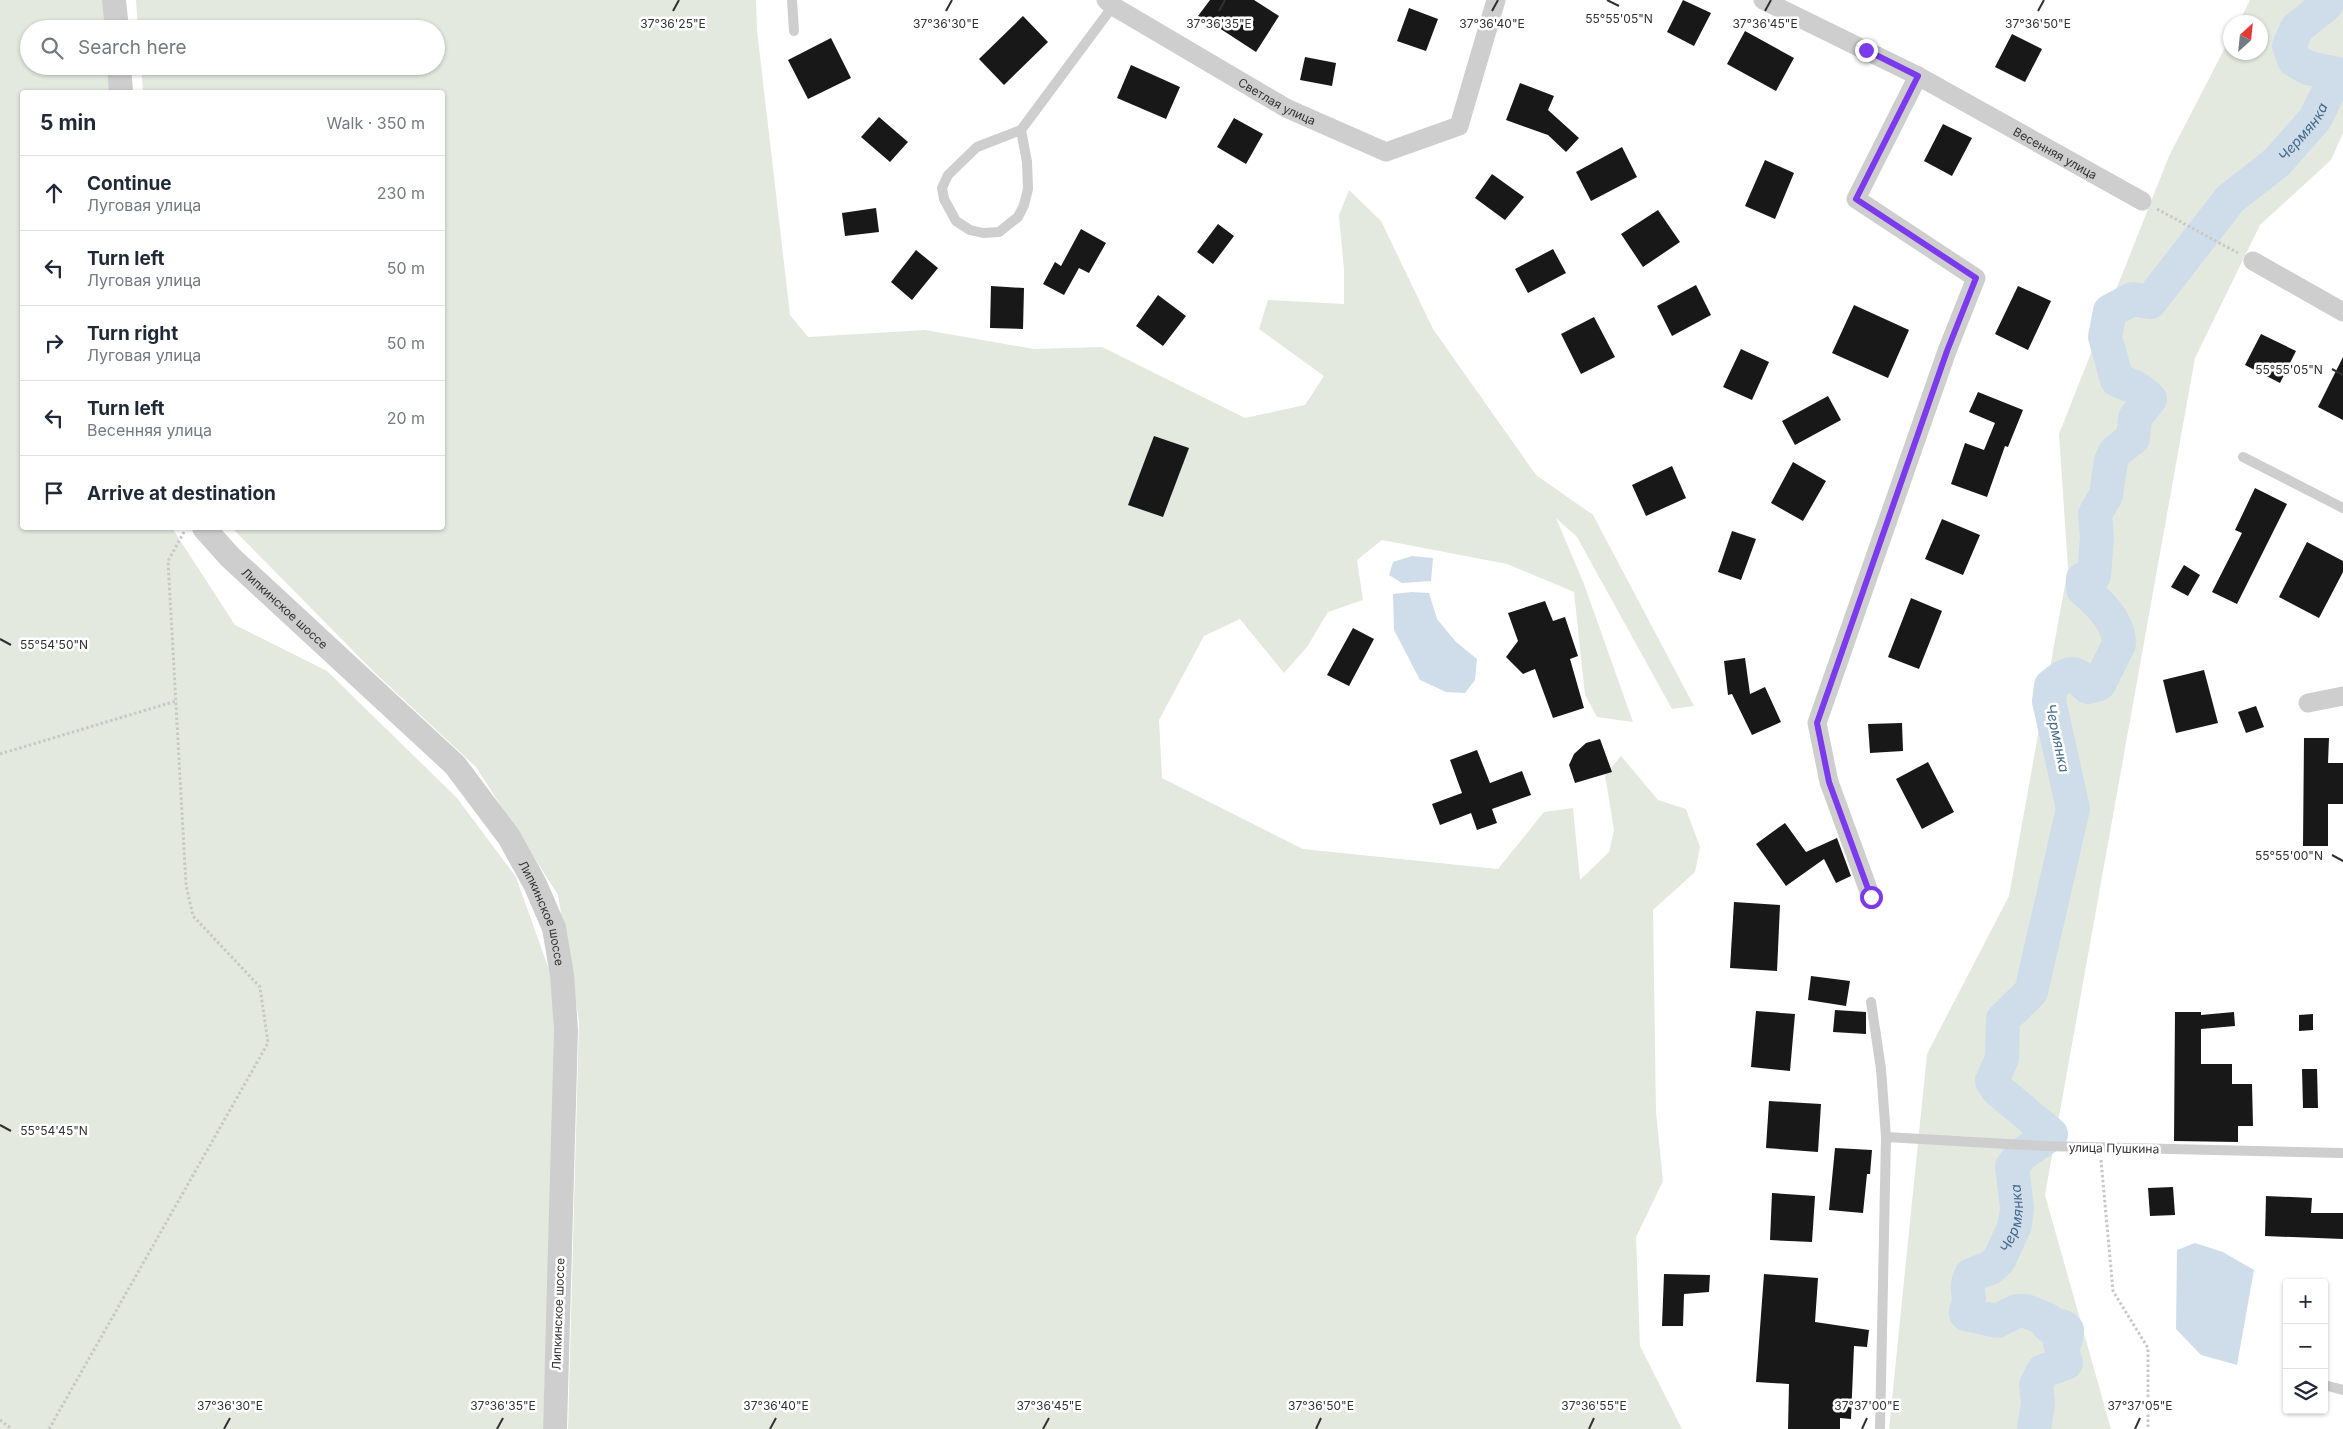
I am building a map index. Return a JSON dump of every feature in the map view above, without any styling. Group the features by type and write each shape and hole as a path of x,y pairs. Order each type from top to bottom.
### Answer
{"street":[{"path":"114,0 115,20"},
{"name":"Светлая улица","path":"1109,3 1286,108 1386,152 1459,126 1496,0"},
{"name":"Весенняя улица","path":"1763,0 1918,76 2142,201"},
{"path":"120,75 121,90"},
{"path":"1871,897 1829,782 1817,723 1947,351 1976,278 1856,199 1918,76"},
{"path":"2254,262 2343,312"},
{"name":"Липкинское шоссе","path":"206,530 237,563 455,765 509,837 536,884 554,928 562,975 566,1030 555,1429"},
{"path":"2308,703 2343,696"}],"lane":[{"path":"792,0 794,31"},
{"path":"1021,130 1027,162 1028,189 1024,205 1018,217 999,232 983,233 970,230 956,221 944,200 942,188 948,175 977,147 1021,130 1109,3"},
{"path":"2243,457 2343,508"},
{"path":"1871,1002 1881,1069 1886,1137 1880,1429"},
{"name":"улица Пушкина","path":"1886,1137 2008,1145 2343,1153"},
{"path":"2328,1386 2343,1390"}],"path":[{"path":"2142,201 2254,262"},
{"path":"49,1429 268,1043 260,988 193,916 186,885 168,562 185,530"},
{"path":"0,754 176,701"},
{"path":"2100,1148 2113,1291 2148,1348 2148,1429"},
{"path":"0,1420 12,1429"}],"shaded area":[{"path":"0,0 107,0 109,20 20,20 20,75 114,75 115,90 20,90 20,530 173,530 235,625 327,671 457,798 516,877 552,978 555,1062 543,1429 0,1429"},
{"path":"136,0 756,0 757,30 790,315 808,337 925,330 1034,349 1102,347 1245,418 1305,405 1324,376 1259,329 1268,300 1344,304 1344,270 1339,215 1349,190 1381,221 1433,329 1536,475 1593,515 1694,706 1672,709 1577,537 1556,518 1584,584 1633,722 1597,717 1585,695 1574,592 1507,564 1382,540 1357,560 1363,600 1328,612 1307,647 1284,673 1240,619 1204,636 1159,720 1162,778 1303,849 1498,869 1544,812 1573,808 1580,880 1609,852 1614,830 1605,775 1621,756 1658,800 1686,809 1700,847 1695,872 1653,910 1656,1112 1663,1181 1636,1237 1640,1346 1682,1429 568,1429 579,1021 558,895 476,767 373,671 234,530 445,530 445,90 143,90 142,75 445,75 445,20 137,20"},
{"path":"2250,0 2343,0 2343,133 2331,160 2260,225 2195,358 2045,1195 2111,1429 1889,1429 1927,1054 2009,896 2068,568 2059,434 2169,156 2223,52 2223,60 2268,60 2268,15 2242,15"}],"water":[{"path":"1412,556 1433,558 1431,581 1402,583 1389,575 1393,562"},
{"path":"1429,593 1437,619 1456,642 1477,659 1475,680 1465,693 1446,692 1420,680 1394,630 1393,594"},
{"path":"2195,1243 2223,1252 2254,1270 2237,1365 2201,1355 2176,1329 2177,1250"}],"building":[{"path":"1210,0 1254,0 1279,16 1256,52 1213,24 1211,26 1198,16"},
{"path":"1683,0 1711,13 1694,46 1667,32"},
{"path":"1409,8 1438,19 1426,51 1397,41"},
{"path":"1023,16 1048,42 1004,85 979,59"},
{"path":"1745,31 1794,58 1776,91 1727,64"},
{"path":"2012,34 2042,49 2025,82 1995,67"},
{"path":"831,38 851,78 808,99 788,60"},
{"path":"1305,57 1336,63 1332,86 1300,80"},
{"path":"1131,65 1180,87 1166,119 1117,98"},
{"path":"1520,83 1554,96 1548,110 1579,138 1566,152 1548,135 1506,120"},
{"path":"879,117 908,142 890,162 861,137"},
{"path":"1234,118 1263,134 1246,164 1217,147"},
{"path":"1943,124 1972,138 1952,176 1924,161"},
{"path":"1622,147 1637,177 1591,201 1576,172"},
{"path":"1765,160 1794,173 1775,219 1745,206"},
{"path":"1492,174 1524,197 1505,220 1475,198"},
{"path":"876,208 879,232 845,236 842,213"},
{"path":"1658,210 1680,242 1643,267 1621,234"},
{"path":"1218,224 1234,236 1213,264 1197,252"},
{"path":"1081,229 1106,243 1089,273 1079,268 1064,295 1043,284 1055,262 1061,266"},
{"path":"1553,249 1566,273 1528,293 1515,269"},
{"path":"916,250 938,268 912,300 891,282"},
{"path":"1696,285 1711,315 1672,336 1657,306"},
{"path":"991,286 1024,288 1023,329 990,328"},
{"path":"2018,286 2051,301 2028,350 1995,334"},
{"path":"1158,295 1186,316 1163,346 1136,326"},
{"path":"1854,305 1909,330 1888,378 1832,353"},
{"path":"1594,317 1615,357 1581,374 1561,334"},
{"path":"2261,334 2296,351 2280,383 2245,365"},
{"path":"1741,349 1769,362 1752,400 1723,387"},
{"path":"2343,357 2343,420 2318,407"},
{"path":"1978,392 2023,410 2008,447 2005,446 1987,497 1951,484 1965,443 1984,450 1995,423 1969,412"},
{"path":"1828,396 1841,420 1795,445 1782,421"},
{"path":"1154,436 1189,448 1163,517 1128,505"},
{"path":"1793,462 1826,481 1803,521 1771,503"},
{"path":"1672,466 1686,498 1646,516 1632,485"},
{"path":"2255,488 2287,504 2237,604 2212,592 2242,533 2235,530"},
{"path":"1942,519 1980,535 1963,575 1925,559"},
{"path":"1732,531 1756,539 1741,580 1718,572"},
{"path":"2307,542 2343,561 2343,572 2319,618 2279,597"},
{"path":"2184,565 2200,575 2188,596 2171,587"},
{"path":"1911,598 1942,611 1919,669 1888,657"},
{"path":"1545,601 1553,621 1565,617 1578,656 1570,659 1584,708 1553,718 1535,669 1523,674 1506,657 1518,641 1508,613"},
{"path":"1353,628 1374,639 1349,686 1327,675"},
{"path":"1745,658 1750,694 1765,687 1781,722 1752,735 1732,694 1728,695 1724,661"},
{"path":"2204,670 2218,723 2176,733 2163,680"},
{"path":"2256,706 2264,727 2246,733 2238,712"},
{"path":"1902,723 1903,751 1870,753 1868,724"},
{"path":"2304,738 2329,738 2328,763 2343,763 2343,804 2328,804 2328,846 2303,846"},
{"path":"1600,739 1612,772 1575,783 1569,765 1574,754 1586,743"},
{"path":"1477,750 1490,783 1522,771 1531,795 1492,809 1497,823 1477,830 1471,813 1440,825 1432,804 1462,793 1450,760"},
{"path":"1928,762 1954,812 1922,829 1896,779"},
{"path":"1785,823 1806,852 1837,838 1851,876 1836,883 1824,859 1786,886 1756,844"},
{"path":"1734,902 1780,905 1777,971 1730,968"},
{"path":"1811,976 1850,981 1846,1006 1808,1000"},
{"path":"1835,1010 1866,1012 1866,1034 1833,1032"},
{"path":"1756,1011 1795,1014 1790,1071 1751,1067"},
{"path":"2175,1012 2201,1012 2201,1015 2234,1012 2235,1026 2201,1029 2201,1064 2232,1064 2232,1084 2252,1084 2253,1126 2238,1126 2238,1142 2174,1141"},
{"path":"2313,1014 2313,1030 2299,1031 2299,1015"},
{"path":"2302,1069 2317,1069 2318,1108 2303,1108"},
{"path":"1769,1101 1821,1104 1818,1152 1766,1148"},
{"path":"1835,1148 1872,1150 1870,1174 1867,1174 1863,1213 1829,1210"},
{"path":"2173,1187 2175,1215 2150,1216 2148,1188"},
{"path":"1772,1193 1815,1196 1812,1242 1770,1240"},
{"path":"2266,1196 2312,1198 2311,1213 2343,1213 2343,1239 2265,1236"},
{"path":"1664,1274 1710,1275 1709,1292 1684,1294 1683,1326 1662,1326"},
{"path":"1764,1274 1818,1278 1815,1322 1869,1330 1867,1347 1854,1346 1851,1419 1840,1418 1840,1429 1788,1429 1789,1384 1756,1382"}],"waterway":[{"name":"Чермянка","path":"2034,1429 2038,1403 2036,1385 2043,1371 2066,1363 2060,1344 2066,1339 2067,1330 2061,1326 2051,1327 2048,1325 2048,1320 2026,1311 2017,1311 1997,1321 1966,1314 1966,1312 1969,1299 1969,1278 1971,1275 1990,1268 1999,1260 2015,1225 2017,1208 2012,1167 2021,1155 2051,1134 1998,1090 1992,1081 2002,1058 2003,1019 2031,992 2073,809 2049,701 2051,686 2065,676 2073,674 2080,678 2088,687 2099,684 2119,644 2116,628 2112,620 2101,606 2083,589 2083,579 2094,576 2097,537 2095,514 2106,495 2111,461 2115,452 2133,438 2135,418 2150,399 2137,388 2117,380 2105,337 2110,311 2133,299 2150,302 2230,199 2277,162 2315,119 2337,74 2308,68 2294,60 2289,46 2297,28 2326,5 2328,0"}],"route":[{"path":"1866,50 1918,76 1856,199 1976,278 1947,351 1817,723 1829,782 1871,897"}]}
